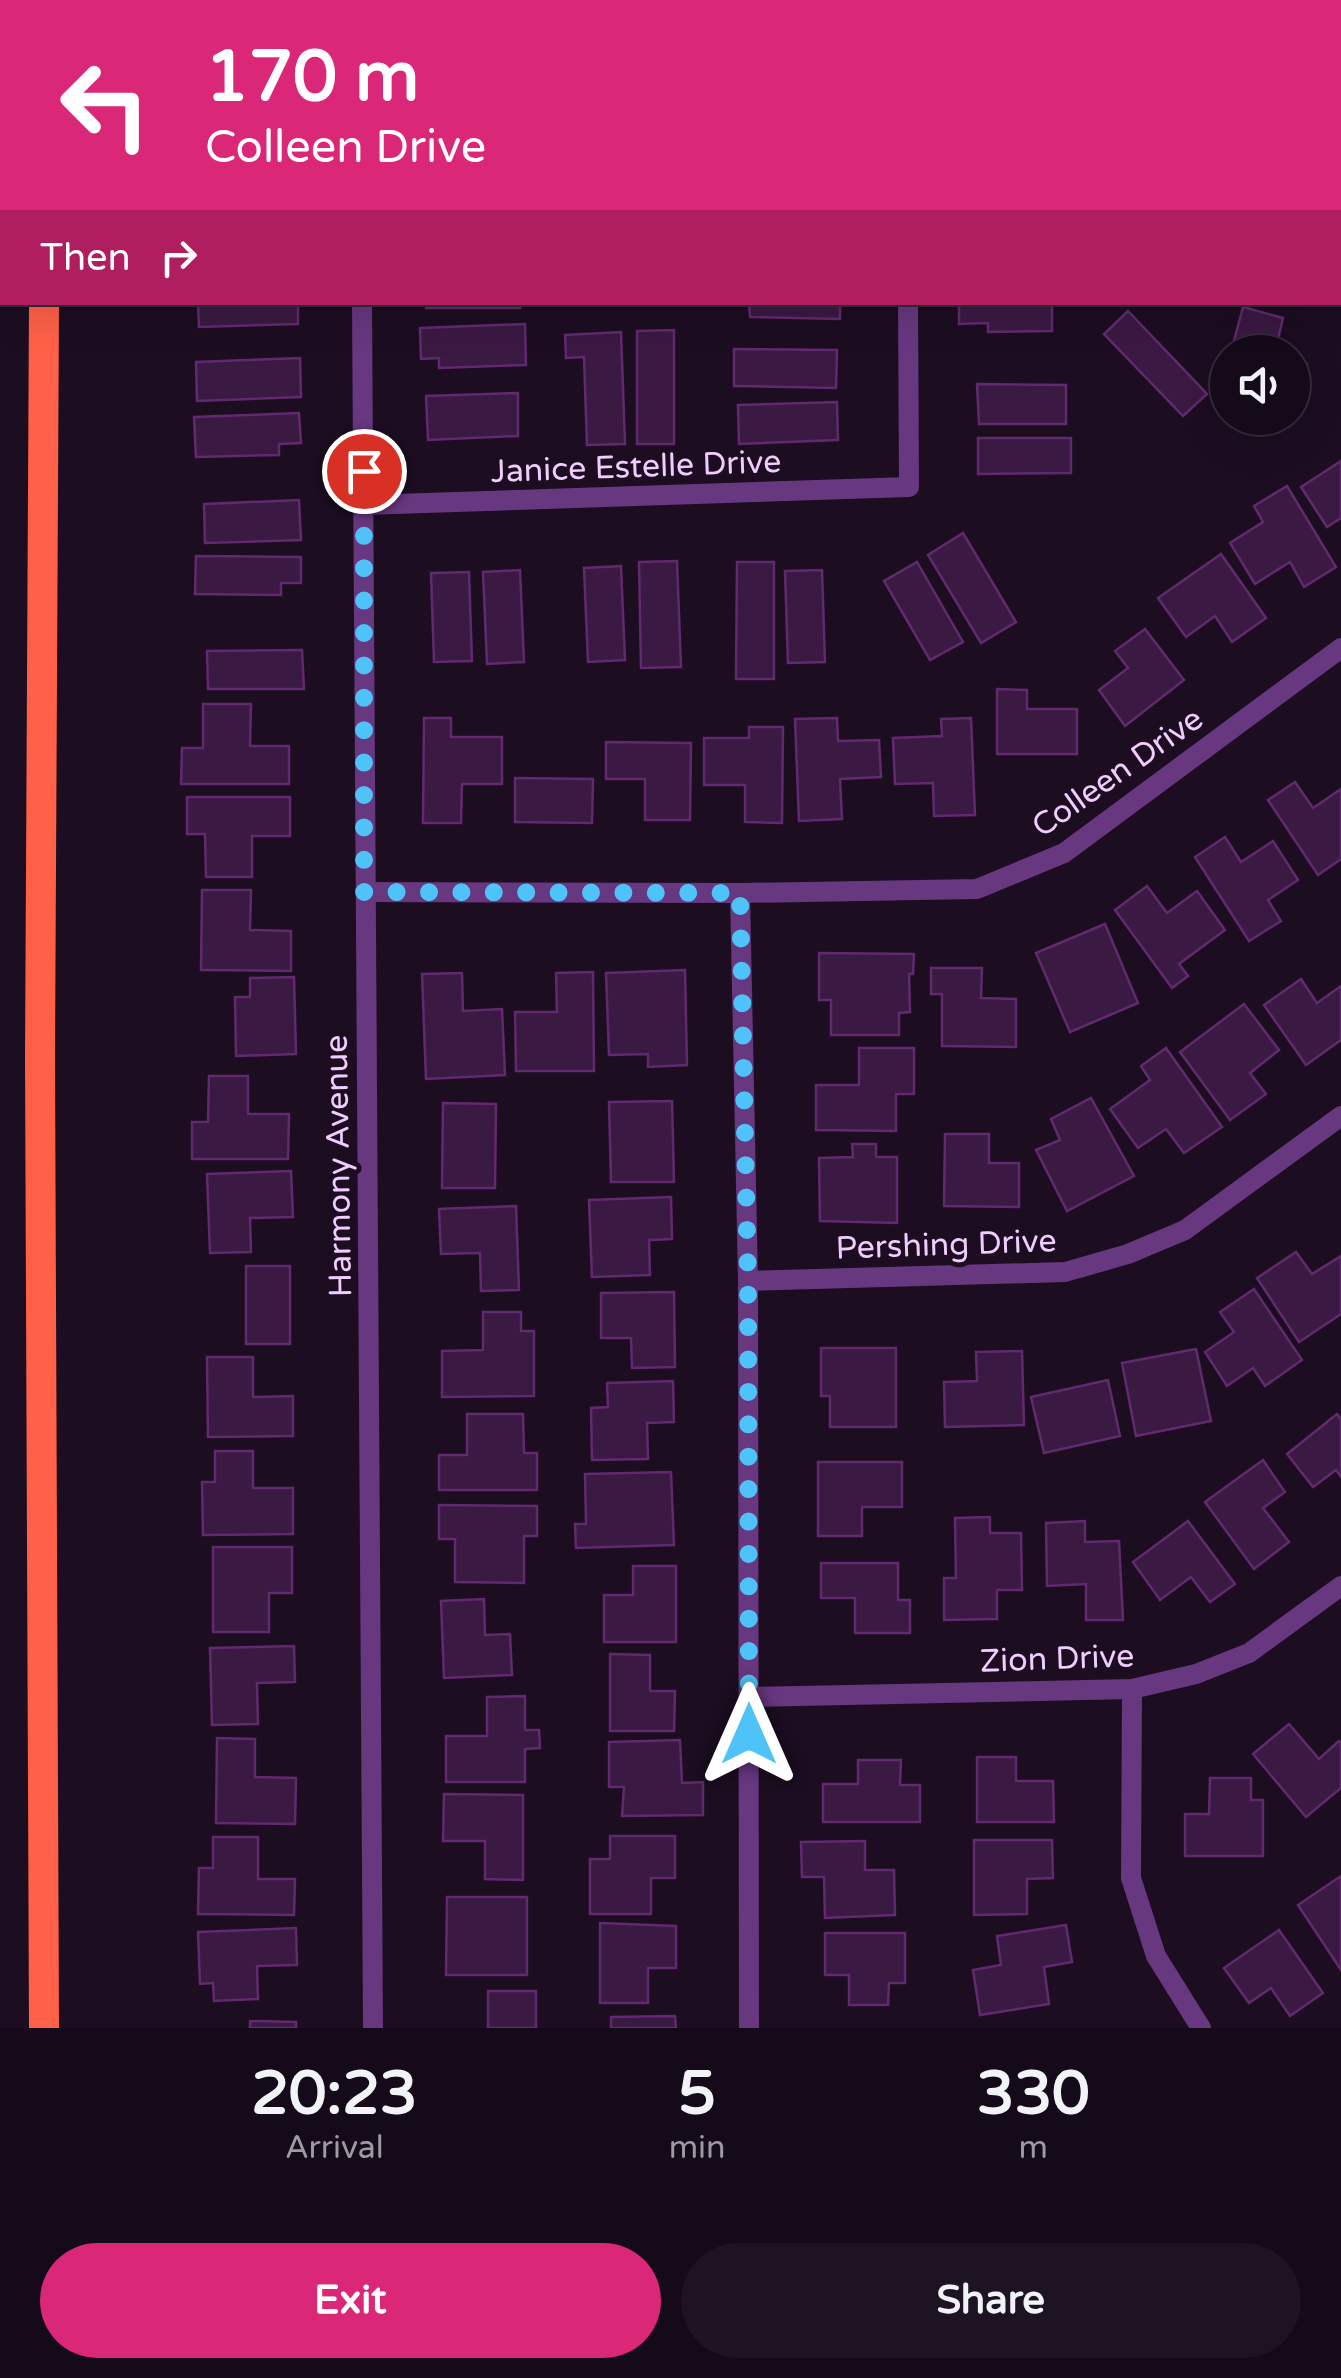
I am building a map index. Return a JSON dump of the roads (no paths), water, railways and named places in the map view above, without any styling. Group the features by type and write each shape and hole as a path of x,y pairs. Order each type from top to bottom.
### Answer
{"highway":[{"path":"44,305 40,1058 46,2028"}],"street":[{"name":"Harmony Avenue","path":"362,305 373,2028"},
{"name":"Janice Estelle Drive","path":"364,504 909,488 908,305"},
{"name":"Colleen Drive","path":"364,892 740,893 977,888 1064,852 1341,648"},
{"path":"740,893 748,1281 750,2028"},
{"name":"Pershing Drive","path":"748,1281 1065,1272 1128,1254 1185,1230 1341,1116"},
{"name":"Zion Drive","path":"749,1697 1132,1689 1196,1674 1249,1654 1341,1586"},
{"path":"1132,1689 1131,1878 1156,1956 1201,2028"}]}
